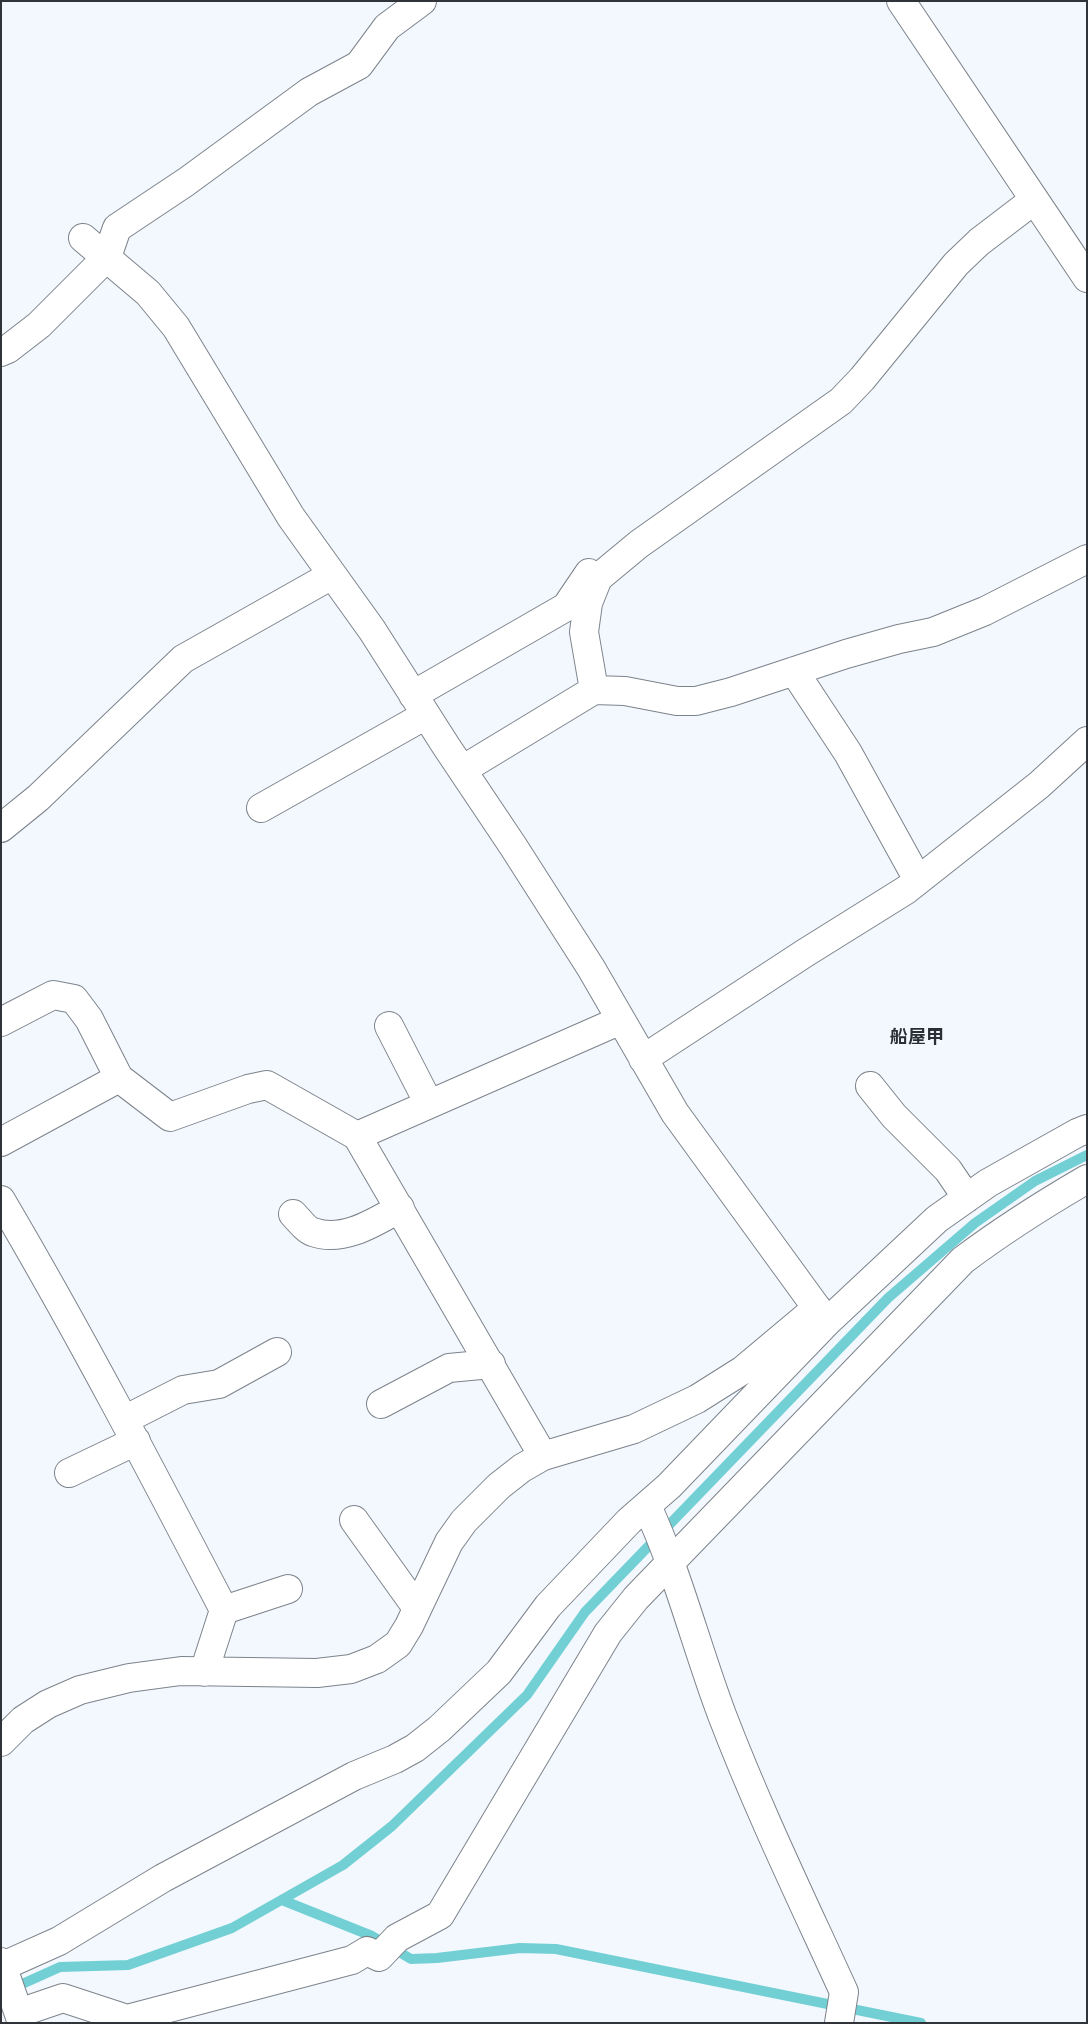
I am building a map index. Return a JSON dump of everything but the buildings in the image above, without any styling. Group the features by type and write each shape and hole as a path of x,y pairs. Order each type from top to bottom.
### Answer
{"street":[{"path":"1,352 8,350 39,324 107,257 117,228 186,182 309,92 359,65 387,27 422,1"},
{"path":"901,1 1087,278"},
{"path":"594,690 584,632 588,603 598,578 616,562 841,402 956,264 979,242 1034,200"},
{"path":"83,238 148,293 176,327 291,517 372,630 591,968 675,1112 822,1315"},
{"path":"462,770 594,690 625,691 677,701 696,701 731,692 898,639 933,632 985,612 1087,559"},
{"path":"261,808 566,607 589,574 616,562"},
{"path":"1,828 38,798 183,659 332,575"},
{"path":"794,671 848,753 918,880"},
{"path":"643,1058 906,890 1039,785 1087,741"},
{"path":"1,1022 54,995 74,999 89,1018 119,1078 170,1117 248,1089 268,1085 357,1136 543,1456"},
{"path":"357,1136 621,1020"},
{"path":"389,1026 429,1104"},
{"path":"1,1142 119,1078"},
{"path":"870,1086 894,1116 948,1170 966,1198"},
{"path":"1,1742 23,1720 48,1704 80,1690 129,1678 180,1672 317,1673 351,1669 377,1659 398,1644 409,1626 449,1542 464,1520 499,1486 522,1468 543,1456 634,1429 697,1399 743,1370 822,1315 966,1198 988,1183 1087,1129"},
{"path":"822,1315 648,1510 548,1606 499,1672 439,1729 415,1748 395,1759 354,1776 164,1878 59,1941 2,1967 19,2014 63,1998 127,2019 352,1960 367,1951 379,1957 397,1938 440,1915 608,1633 668,1557 963,1260 1035,1209 1087,1179"},
{"path":"1,1200 38,1262 130,1431 224,1610 204,1672"},
{"path":"293,1214 311,1232 331,1235 360,1229 400,1208"},
{"path":"70,1473 130,1431 183,1390 219,1384 277,1352"},
{"path":"381,1404 449,1368 491,1364"},
{"path":"648,1510 668,1557 705,1668 744,1771 844,1992 839,2023"},
{"path":"354,1520 417,1608"},
{"path":"224,1610 288,1589"}],"waterway":[{"path":"11,1989 60,1967 128,1965 232,1928 343,1865 392,1826 527,1695 585,1612 888,1298 975,1223 1035,1181 1087,1155"},
{"path":"282,1900 372,1936 411,1959 437,1958 520,1948 556,1949 921,2023"}],"district":[{"name":"船屋甲","path":"917,1038"}]}
